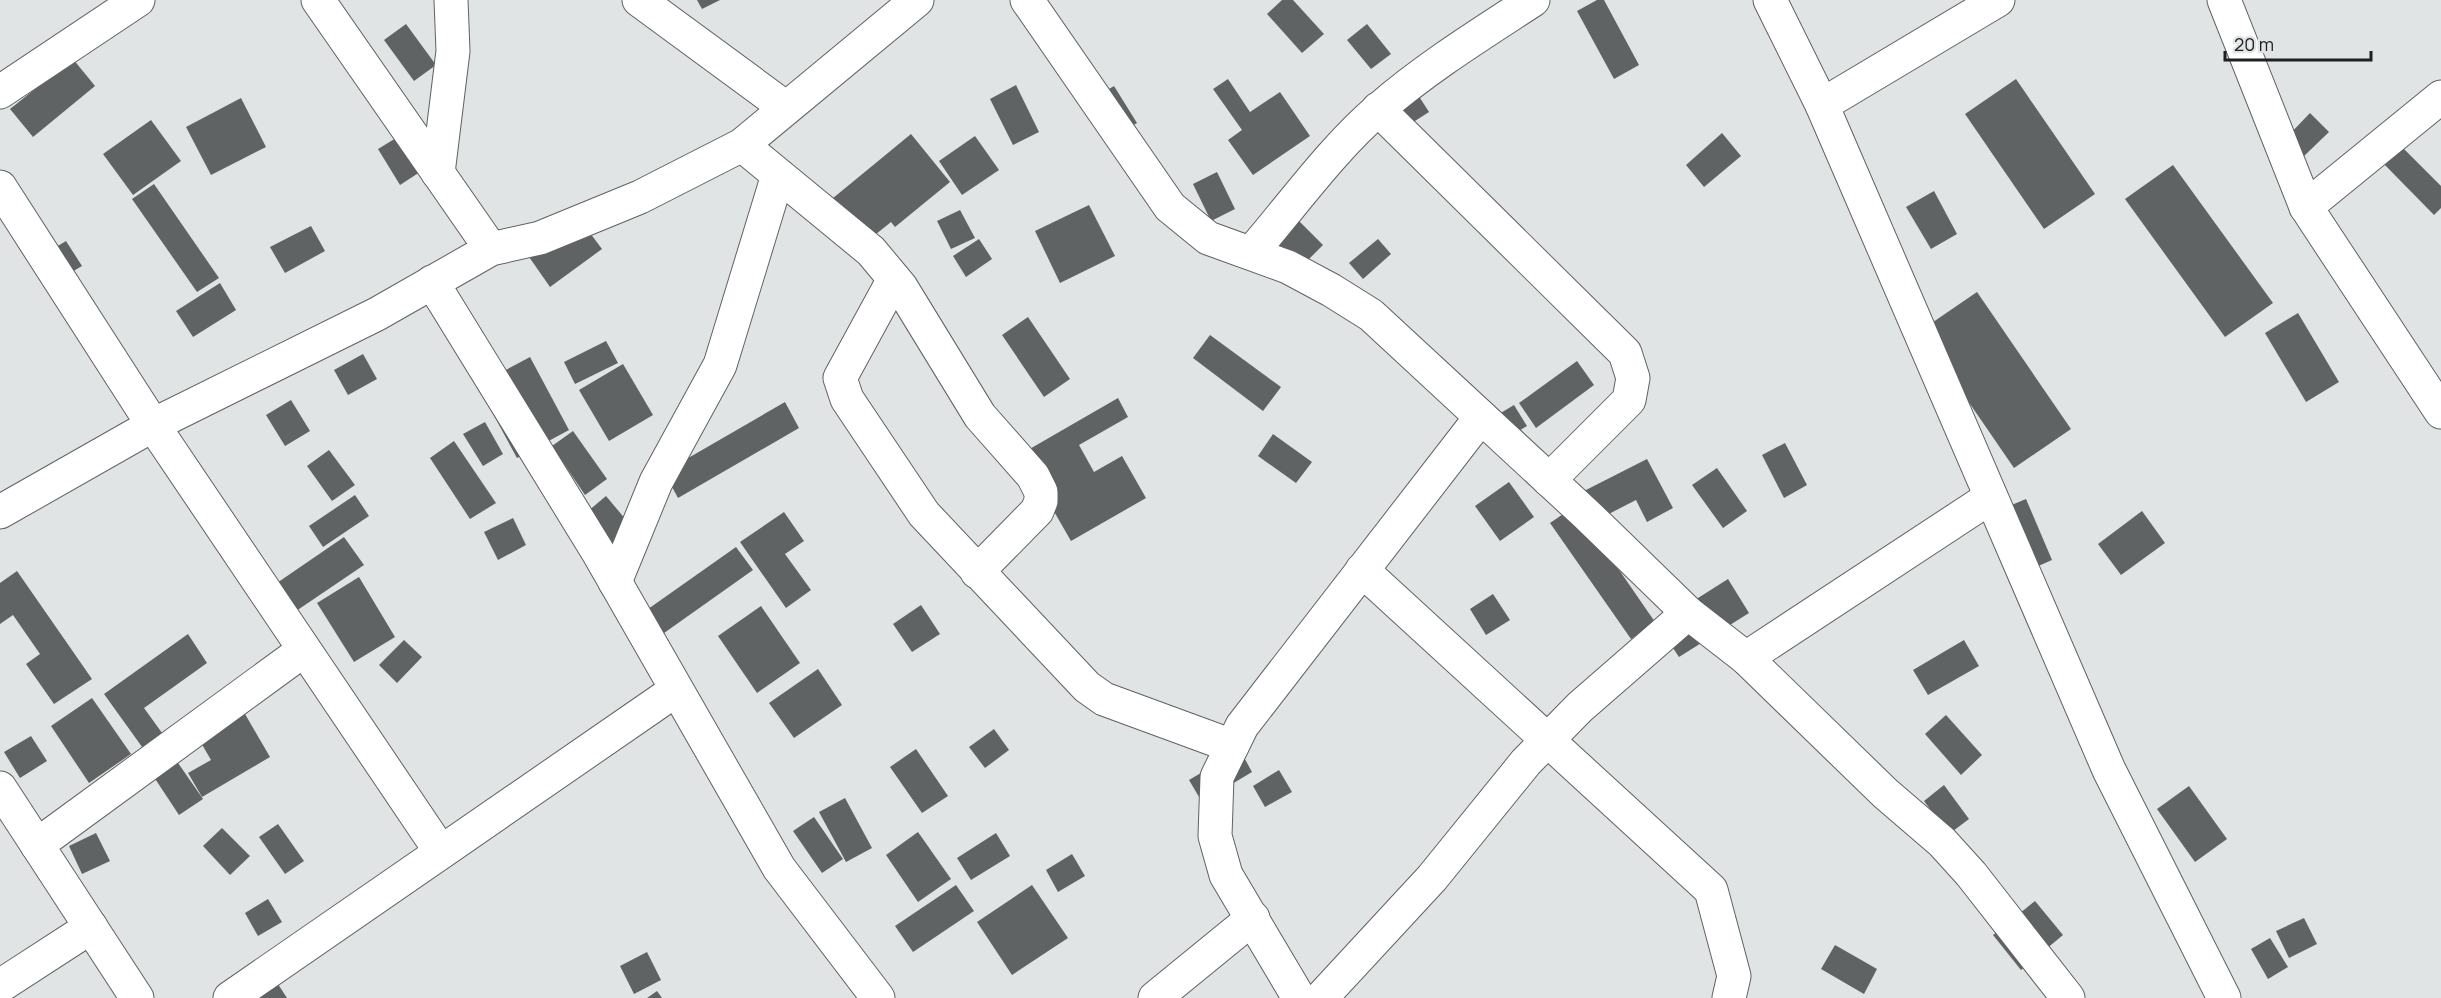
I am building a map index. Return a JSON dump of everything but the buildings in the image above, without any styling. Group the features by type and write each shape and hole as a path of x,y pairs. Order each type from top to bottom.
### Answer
{"street":[{"path":"0,92 138,0"},
{"path":"318,0 491,249"},
{"path":"438,173 453,51 451,0"},
{"path":"639,0 786,108"},
{"path":"0,512 153,425 376,314 491,249 540,238 639,197 742,145 917,0"},
{"path":"1027,0 1170,207 1208,238 1288,267 1371,315 1688,613 1746,658 1885,793 1942,842 1971,874 2068,998"},
{"path":"1251,253 1330,160 1378,110 1481,34 1533,0"},
{"path":"1770,0 1822,105 2109,770 2224,998"},
{"path":"1822,105 1998,0"},
{"path":"2224,0 2306,207 2441,412"},
{"path":"2306,207 2441,97"},
{"path":"1378,110 1625,353 1633,378 1629,400 1549,480"},
{"path":"742,145 871,252 894,279 980,416 1033,476 1041,492 1041,501 1037,510 976,572"},
{"path":"615,582 656,482 720,365 778,175"},
{"path":"0,188 153,425 441,852"},
{"path":"894,279 840,378 841,386 924,514 1072,674 1104,699 1232,746"},
{"path":"432,282 615,582 779,868 878,998"},
{"path":"1299,998 1226,875 1215,836 1217,777 1242,726 1481,417"},
{"path":"1746,658 1991,497"},
{"path":"1362,570 1549,739 1711,890 1734,976 1729,998"},
{"path":"1321,998 1432,878 1526,762 1580,707 1688,613"},
{"path":"37,845 304,650"},
{"path":"230,998 676,690"},
{"path":"0,788 137,998"},
{"path":"1155,998 1253,918"},
{"path":"0,986 91,927"}]}
